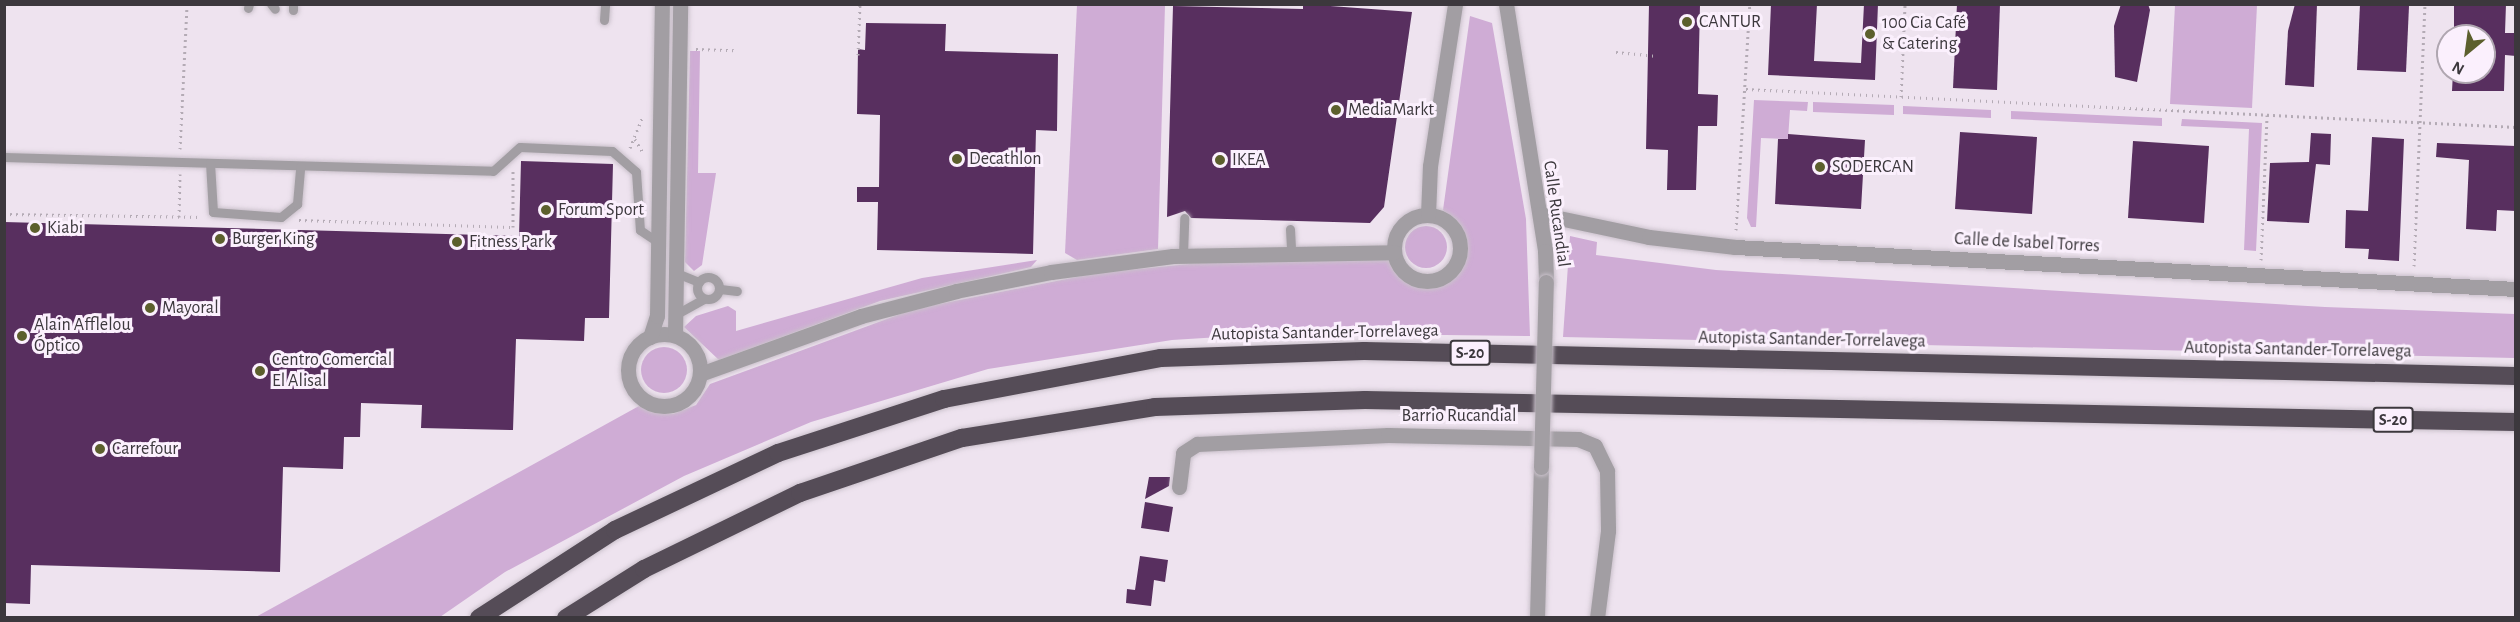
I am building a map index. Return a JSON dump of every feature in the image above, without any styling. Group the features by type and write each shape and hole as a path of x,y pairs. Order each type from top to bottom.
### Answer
{"highway":[{"name":"Autopista Santander-Torrelavega","path":"479,618 615,530 778,453 944,399 1161,358 1364,351 2516,376"},
{"name":"S-20","path":"566,618 644,568 800,493 962,438 1155,407 1365,400 2516,422"}],"street":[{"path":"650,336 675,335 696,352 700,374 693,392 678,403 659,406 642,398 630,383 629,364 636,348 650,336 657,316 662,4"},
{"path":"675,335 673,316 680,4"},
{"path":"1428,215 1430,166 1455,4"},
{"name":"Calle Rucandial","path":"1506,4 1540,214 1546,282 1537,618"},
{"name":"Calle de Isabel Torres","path":"1540,214 1649,237 1735,247 2516,289"},
{"path":"1428,215 1445,220 1457,234 1460,251 1448,274 1432,281 1414,279 1400,268 1394,252 1399,230 1417,216 1428,215"},
{"path":"700,374 861,316 956,291 1183,255 1290,251 1394,252"},
{"name":"Barrio Rucandial","path":"1179,487 1184,453 1197,444 1388,435 1578,439 1595,446 1607,471 1608,531 1597,618"}],"lane":[{"path":"604,20 605,4"},
{"path":"4,157 493,171 520,147 612,151 625,157 639,179 640,230 659,243"},
{"path":"210,163 213,212 261,216 292,212 299,199 300,166"},
{"path":"1183,255 1184,218"},
{"path":"1290,229 1290,251"},
{"path":"675,272 699,282 711,277 720,289 737,291"},
{"path":"699,282 697,291 704,299"},
{"path":"673,316 704,299 714,298 720,289"}],"path":[{"path":"178,217 188,4"},
{"path":"858,55 860,4"},
{"path":"1736,232 1750,4"},
{"path":"1901,97 1905,4"},
{"path":"2414,271 2425,4"},
{"path":"688,48 734,50"},
{"path":"1616,52 1657,56"},
{"path":"1746,89 2516,127"},
{"path":"625,157 646,108"},
{"path":"2261,264 2267,115"},
{"path":"287,220 513,227 516,163"},
{"path":"4,214 204,218"}],"shaded area":[{"path":"1077,5 1165,5 1158,249 1077,260 1065,253"},
{"path":"2175,5 2257,5 2252,108 2170,104"},
{"path":"1470,16 1492,23 1526,219 1530,336 1284,333 1172,340 988,369 811,422 684,476 505,572 440,617 254,618 639,406 673,414 696,405 710,384 914,309 1097,273 1210,262 1387,257 1411,283 1441,285 1457,276 1466,256 1464,233 1443,210"},
{"path":"690,51 700,51 698,173 716,173 702,265 694,271 685,262"},
{"path":"1754,100 1808,102 1807,111 1790,110 1788,139 1761,138 1756,227 1751,227 1747,218"},
{"path":"1813,102 1894,105 1894,115 1813,112"},
{"path":"1903,106 1991,110 1991,118 1903,114"},
{"path":"2011,111 2162,118 2162,126 2011,119"},
{"path":"2182,119 2262,123 2256,251 2244,250 2249,129 2181,126"},
{"path":"1426,226 1441,232 1447,247 1441,262 1426,268 1411,262 1405,247 1411,232"},
{"path":"1570,236 1597,242 1596,255 1716,270 2325,307 2515,314 2515,358 1563,337"},
{"path":"1037,260 1031,267 880,301 719,360 684,327 696,316 728,306 736,311 736,331 922,278"},
{"path":"664,347 680,354 687,370 680,386 664,393 648,386 641,370 648,354"}],"building":[{"path":"1303,4 1412,12 1384,207 1370,223 1191,218 1185,211 1167,217 1173,6 1303,9"},
{"path":"1649,4 1700,5 1698,94 1718,95 1717,126 1698,126 1696,190 1667,190 1668,150 1646,149"},
{"path":"1771,4 1817,4 1814,61 1861,63 1864,4 1878,4 1875,80 1768,75"},
{"path":"1957,4 2000,4 1997,90 1953,88"},
{"path":"2121,4 2148,4 2150,10 2137,82 2115,77 2114,26"},
{"path":"2295,4 2317,4 2314,87 2285,85 2288,31"},
{"path":"2360,4 2409,6 2406,72 2357,70"},
{"path":"2454,4 2506,4 2505,33 2516,33 2516,56 2505,55 2504,91 2452,91 2452,84 2496,84 2496,24 2454,24"},
{"name":"Decathlon","path":"866,23 946,24 945,51 1058,54 1057,131 1036,130 1033,254 877,250 878,202 857,202 857,187 879,187 880,115 857,114 858,49 865,50"},
{"path":"1960,132 2037,137 2032,214 1955,209"},
{"path":"2311,133 2331,134 2330,165 2316,164 2309,223 2267,221 2270,163 2309,162"},
{"name":"SODERCAN","path":"1788,134 1865,140 1861,209 1775,204 1778,139 1788,139"},
{"path":"2372,137 2404,139 2399,261 2368,259 2369,249 2345,248 2346,210 2368,211"},
{"path":"2133,141 2209,146 2204,223 2128,218"},
{"path":"2437,143 2516,146 2516,211 2497,210 2496,231 2466,229 2469,160 2436,157"},
{"name":"Centro Comercial El Alisal","path":"521,161 613,164 609,318 585,318 584,341 516,339 513,430 421,428 422,405 361,403 360,437 344,437 343,469 283,467 280,572 31,565 30,604 4,603 4,222 519,236"},
{"path":"1149,477 1170,477 1169,486 1145,499"},
{"path":"1145,502 1173,507 1169,532 1141,528"},
{"path":"1140,556 1168,560 1165,582 1154,580 1151,606 1126,603 1127,589 1135,590"}],"place":[{"name":"CANTUR","path":"1687,22"},
{"name":"100 Cia Café & Catering","path":"1870,34"},
{"name":"MediaMarkt","path":"1336,110"},
{"name":"Decathlon","path":"957,159"},
{"name":"IKEA","path":"1220,160"},
{"name":"SODERCAN","path":"1820,167"},
{"name":"Forum Sport","path":"546,210"},
{"name":"Kiabi","path":"35,228"},
{"name":"Burger King","path":"220,239"},
{"name":"Fitness Park","path":"457,242"},
{"name":"Mayoral","path":"150,308"},
{"name":"Alain Afflelou Óptico","path":"22,336"},
{"name":"Centro Comercial El Alisal","path":"260,371"},
{"name":"Carrefour","path":"100,449"}]}
